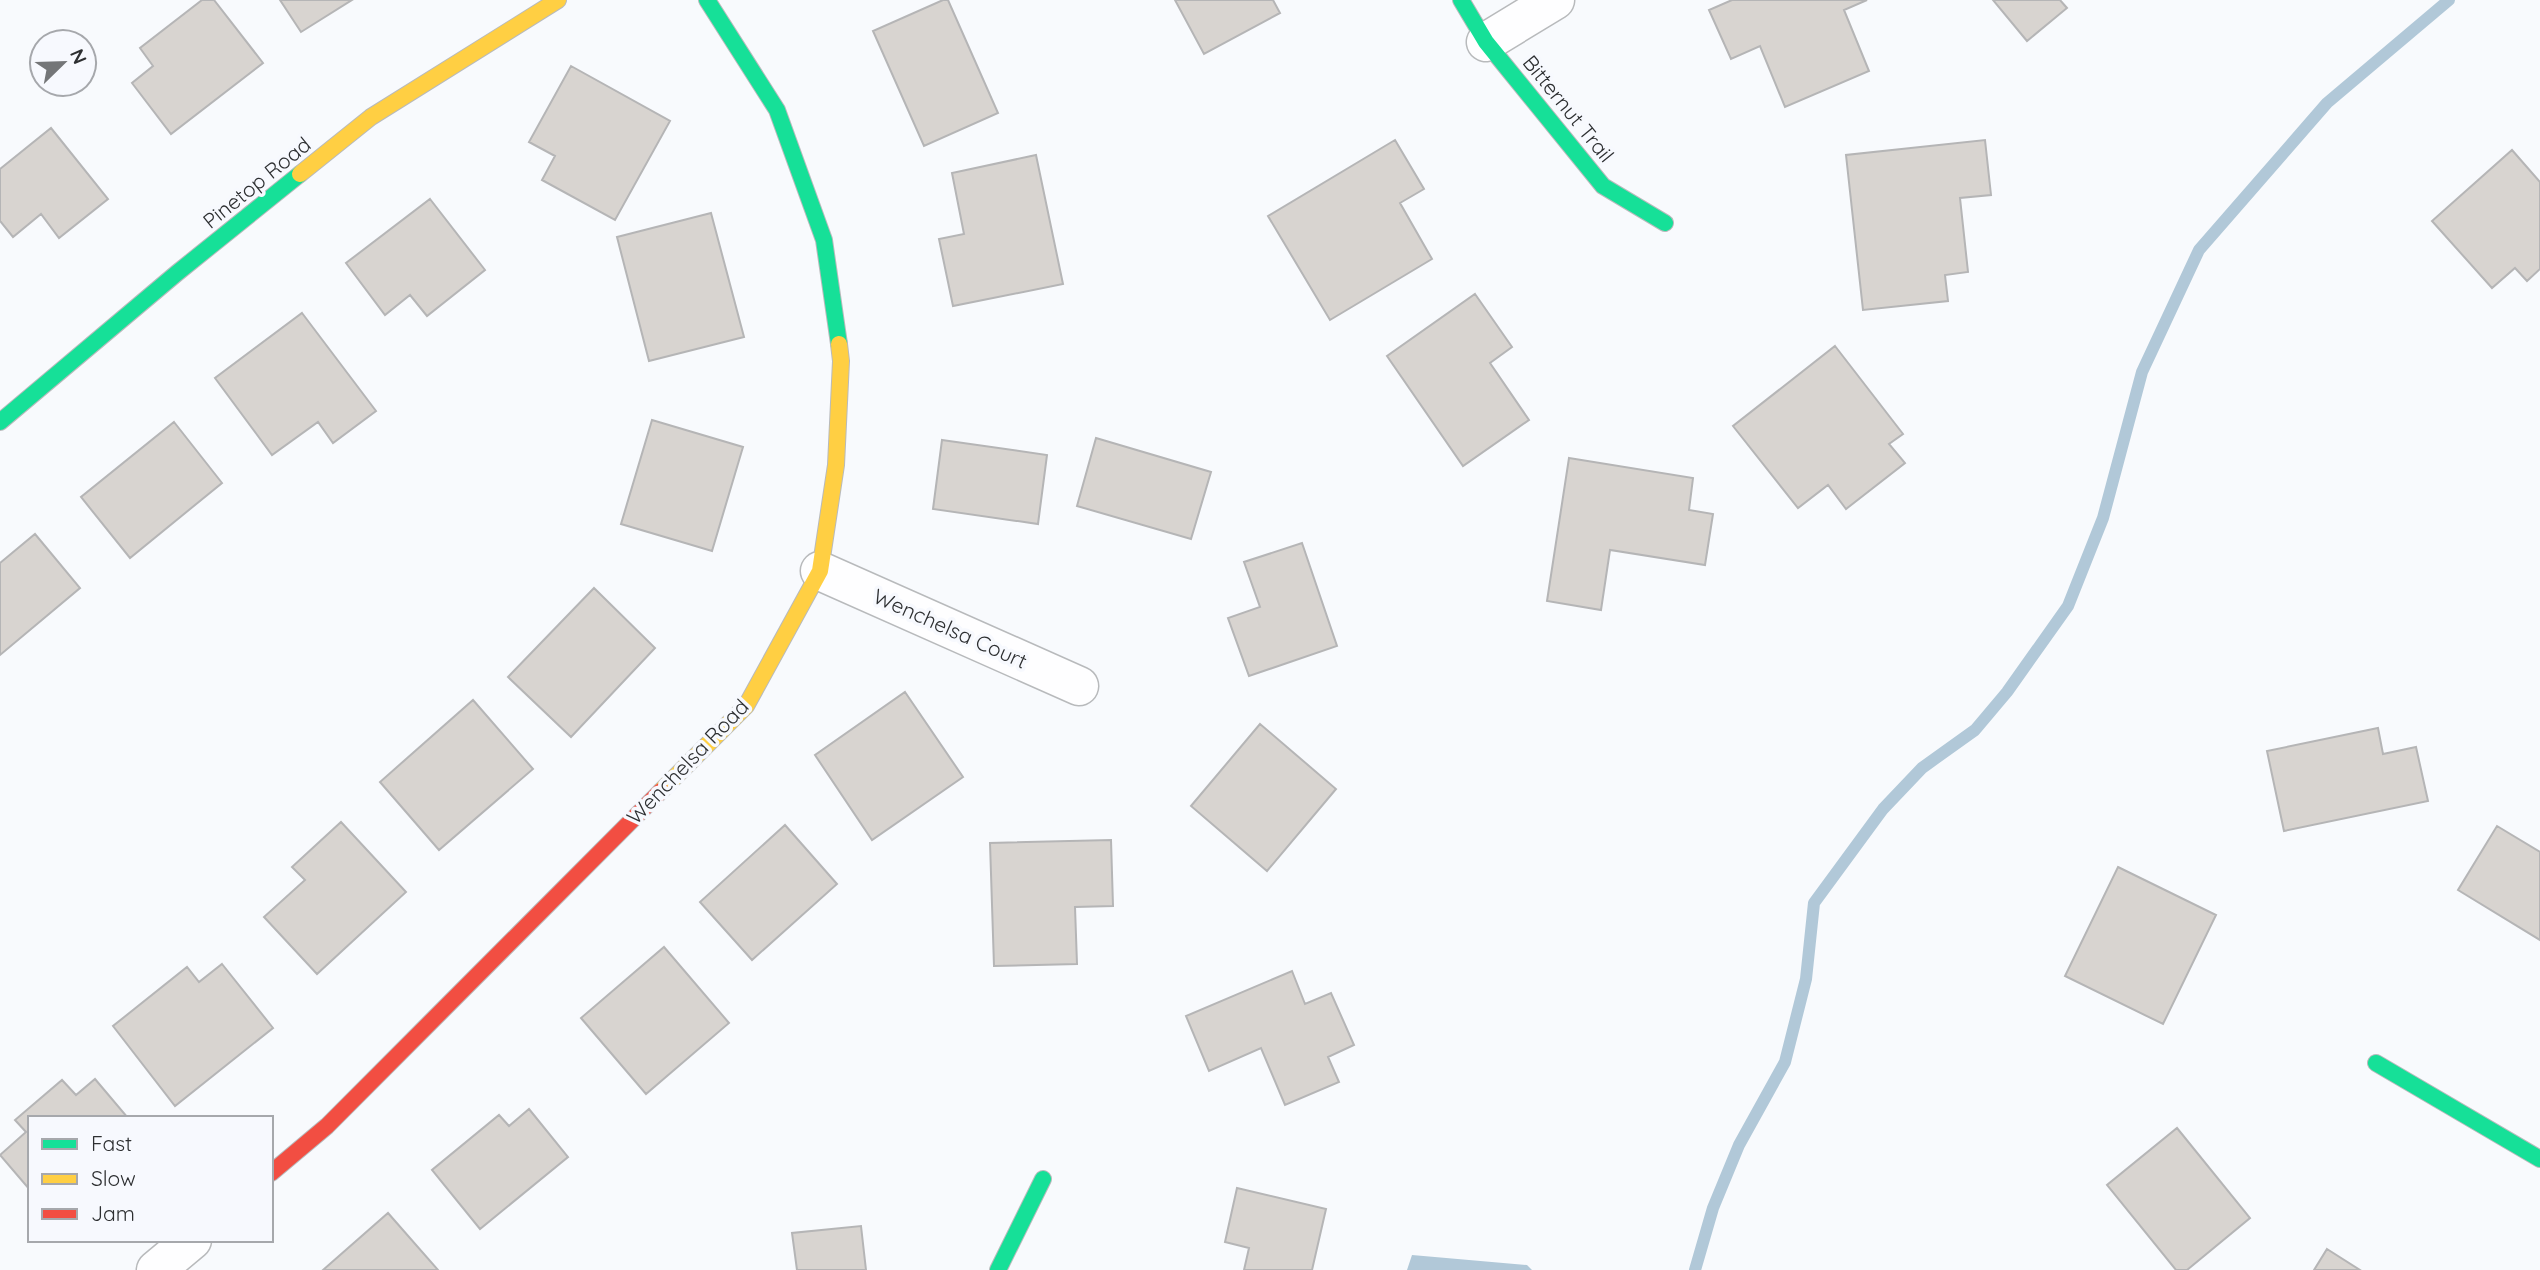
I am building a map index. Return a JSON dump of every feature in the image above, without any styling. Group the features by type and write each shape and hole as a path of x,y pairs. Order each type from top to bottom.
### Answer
{"street":[{"name":"Pinetop Road","path":"0,422 177,273 372,117 558,0"},
{"name":"Wenchelsa Road","path":"273,1170 327,1126 746,706 820,571 836,465 841,361 824,240 777,110 707,0"},
{"name":"Bitternut Trail","path":"1461,0 1486,42 1603,186 1665,223"},
{"path":"1486,42 1555,0"},
{"name":"Wenchelsa Court","path":"820,571 1079,686"},
{"path":"2376,1063 2540,1159"},
{"path":"998,1270 1043,1180"},
{"path":"156,1270 189,1242"}],"water":[{"path":"1412,1255 1527,1265 1532,1270 1407,1270"}],"building":[{"path":"202,0 214,0 263,63 171,134 132,83 153,66 140,48"},
{"path":"280,0 352,0 301,32"},
{"path":"948,0 998,113 924,146 873,31"},
{"path":"1175,0 1273,0 1280,13 1204,54"},
{"path":"1732,0 1867,0 1844,10 1869,71 1785,107 1760,46 1731,59 1709,10"},
{"path":"1993,0 2060,0 2067,8 2027,41"},
{"path":"571,66 670,121 615,220 542,180 555,156 529,142"},
{"path":"51,128 108,199 59,238 41,214 13,237 0,221 0,169"},
{"path":"1395,140 1424,189 1400,203 1432,259 1330,320 1268,216"},
{"path":"1985,140 1991,195 1960,198 1968,272 1945,275 1948,301 1863,310 1846,155"},
{"path":"2512,150 2540,182 2540,269 2527,281 2515,268 2492,288 2432,221"},
{"path":"1036,155 1063,284 953,306 939,239 964,234 952,173"},
{"path":"430,199 485,270 427,316 410,295 385,315 346,263"},
{"path":"711,213 744,337 649,361 617,237"},
{"path":"1475,294 1512,347 1490,363 1529,420 1463,466 1387,356"},
{"path":"302,313 376,411 333,443 318,422 272,455 215,378"},
{"path":"1835,346 1903,434 1889,444 1905,463 1846,509 1828,485 1798,508 1733,426"},
{"path":"652,420 743,447 712,551 621,524"},
{"path":"174,422 222,483 130,558 81,497"},
{"path":"1096,438 1211,472 1191,539 1077,506"},
{"path":"942,440 1047,455 1038,524 933,509"},
{"path":"1569,458 1693,478 1689,510 1713,514 1705,565 1610,550 1601,610 1547,601"},
{"path":"35,534 80,588 0,655 0,563"},
{"path":"1302,543 1337,646 1249,676 1228,618 1260,607 1244,562"},
{"path":"594,588 655,648 571,737 508,677"},
{"path":"905,692 963,777 872,840 815,755"},
{"path":"473,700 533,769 439,850 380,782"},
{"path":"1260,724 1336,789 1267,871 1191,806"},
{"path":"2378,728 2383,754 2416,747 2428,801 2284,831 2267,751"},
{"path":"341,822 406,892 317,974 264,917 305,880 292,867"},
{"path":"785,825 837,884 752,960 700,902"},
{"path":"2497,826 2540,852 2540,940 2458,890"},
{"path":"1111,840 1113,906 1075,907 1077,964 994,966 990,843"},
{"path":"2118,867 2216,915 2163,1024 2065,976"},
{"path":"664,947 729,1023 646,1094 581,1018"},
{"path":"222,964 273,1028 175,1106 113,1026 187,967 199,982"},
{"path":"1292,971 1305,1004 1331,993 1354,1045 1328,1057 1339,1082 1285,1105 1261,1048 1209,1071 1186,1016"},
{"path":"95,1079 126,1116 28,1116 28,1188 0,1155 26,1132 15,1120 62,1080 76,1095"},
{"path":"529,1109 568,1157 480,1229 432,1170 499,1115 509,1126"},
{"path":"2177,1128 2250,1218 2187,1270 2176,1270 2107,1185"},
{"path":"1237,1188 1326,1209 1312,1270 1244,1270 1249,1248 1225,1242"},
{"path":"388,1213 438,1270 323,1270"},
{"path":"861,1226 866,1270 797,1270 792,1233"},
{"path":"2327,1249 2360,1270 2314,1270"}],"waterway":[{"path":"1695,1270 1713,1208 1739,1145 1785,1062 1806,979 1814,903 1883,809 1922,768 1975,730 2007,692 2068,606 2103,518 2142,372 2199,250 2327,103 2449,0"}],"traffic: fast":[{"path":"707,0 777,110 824,240 839,344"},
{"path":"1461,0 1486,42 1603,186 1665,223"},
{"path":"0,422 300,174"},
{"path":"2376,1063 2540,1159"},
{"path":"998,1270 1043,1179"}],"traffic: slow":[{"path":"300,174 371,117 558,0"},
{"path":"661,791 746,706 820,571 836,465 841,361 839,344"}],"traffic: jam":[{"path":"273,1171 327,1126 661,791"}]}
